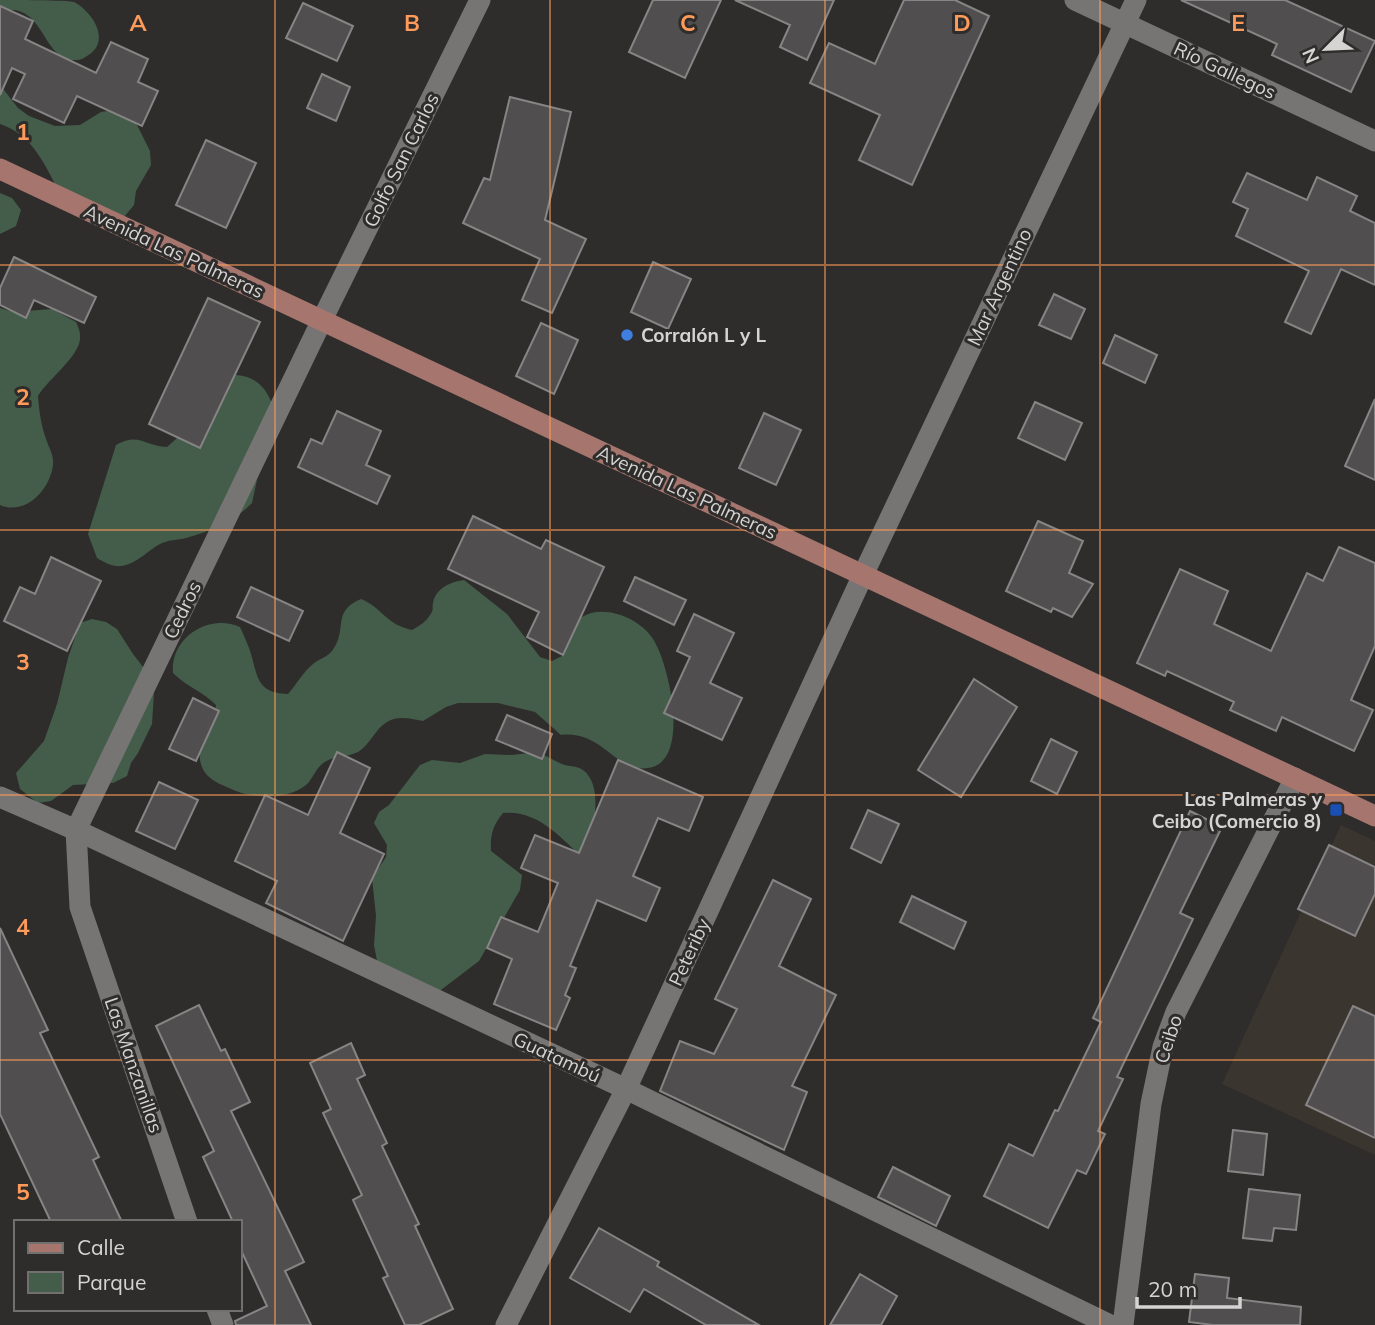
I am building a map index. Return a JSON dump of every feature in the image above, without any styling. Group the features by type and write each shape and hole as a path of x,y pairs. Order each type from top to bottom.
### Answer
{"main road":[{"name":"Avenida Las Palmeras","path":"0,169 1375,816"}],"street":[{"name":"Golfo San Carlos","path":"322,320 480,0"},
{"name":"Río Gallegos","path":"1075,0 1375,141"},
{"name":"Mar Argentino","path":"863,575 1136,0"},
{"name":"Cedros","path":"80,908 76,830 322,320"},
{"name":"Peteriby","path":"506,1325 626,1089 863,575"},
{"name":"Ceibo","path":"1123,1325 1151,1104 1163,1047 1177,1012 1295,778"},
{"name":"Guatambú","path":"0,797 76,830 626,1089 1110,1325"},
{"name":"Las Manzanillas","path":"80,908 186,1220"}],"shaded area":[{"path":"1341,825 1375,841 1375,1155 1222,1084"}],"green space":[{"path":"0,0 74,2 93,20 99,35 98,43 94,50 82,59 65,58 56,52 35,22 26,14 15,10 0,11"},
{"path":"0,85 18,108 29,116 55,126 80,125 101,112 114,110 126,115 137,125 150,151 151,165 136,191 134,205 124,217 60,193 43,161 29,143 21,135 0,124"},
{"path":"0,193 12,198 21,210 16,226 0,234"},
{"path":"0,308 13,312 52,309 76,322 80,334 75,352 38,396 43,428 53,458 51,474 42,492 27,504 18,507 0,505"},
{"path":"236,375 259,384 273,406 252,503 222,525 163,543 128,564 112,565 97,558 88,534 116,445 136,440 167,447 186,430 222,377"},
{"path":"464,580 507,614 540,657 552,661 564,655 570,634 578,620 591,613 621,615 640,625 653,639 659,651 670,689 673,731 670,749 662,762 648,768 626,764 588,739 561,735 535,712 498,703 458,703 423,721 400,718 387,722 358,752 326,761 306,785 289,794 268,797 238,792 207,775 200,760 200,753 216,705 173,673 178,649 184,639 193,632 216,623 240,627 261,683 271,691 288,694 309,667 332,651 338,641 343,615 352,604 361,599 396,624 412,630 428,617 440,590"},
{"path":"92,619 106,622 117,629 150,676 154,692 152,724 127,776 113,783 73,785 51,801 38,803 20,789 16,773 44,741 80,623"},
{"path":"537,752 562,764 580,768 590,778 594,788 595,813 586,861 549,827 527,816 503,813 493,830 491,851 522,875 520,890 479,961 437,993 379,971 374,945 376,916 372,878 386,857 387,845 374,823 379,812 389,805 420,765 432,760 460,763 485,754"}],"building":[{"path":"653,0 721,0 685,78 629,52"},
{"path":"735,0 834,0 807,60 780,47 790,25"},
{"path":"904,0 955,0 989,16 912,185 859,160 880,115 810,83 829,43 875,64"},
{"path":"1181,0 1285,0 1375,41 1351,92 1272,55 1277,44"},
{"path":"303,3 353,26 337,61 286,38"},
{"path":"0,6 33,21 25,39 96,73 111,42 148,59 138,82 158,91 142,126 77,96 64,123 13,99 25,74 12,68 0,95"},
{"path":"322,74 350,87 336,121 307,108"},
{"path":"510,97 571,112 545,220 586,239 552,313 522,300 540,259 463,223 484,178 490,180"},
{"path":"206,140 256,163 226,228 176,205"},
{"path":"1247,173 1307,200 1317,177 1357,196 1350,211 1375,223 1375,285 1341,269 1311,334 1285,322 1309,271 1236,236 1248,209 1233,202"},
{"path":"14,257 96,297 84,323 34,300 26,318 0,305 0,288"},
{"path":"653,262 691,279 668,329 631,312"},
{"path":"1054,294 1085,309 1071,339 1039,325"},
{"path":"208,298 260,322 200,448 149,424"},
{"path":"541,323 578,340 554,394 516,376"},
{"path":"1115,335 1157,355 1145,383 1103,363"},
{"path":"1375,399 1375,480 1345,466"},
{"path":"1035,402 1082,423 1065,460 1018,438"},
{"path":"337,411 381,431 366,465 390,476 377,504 298,467 311,439 322,444"},
{"path":"764,413 801,430 776,485 739,468"},
{"path":"473,516 541,549 546,540 604,567 563,655 527,637 539,612 448,569"},
{"path":"1038,521 1083,541 1069,573 1093,584 1072,617 1053,608 1051,612 1006,591"},
{"path":"1339,547 1375,563 1375,646 1351,700 1373,710 1354,751 1282,717 1276,731 1230,710 1234,702 1167,671 1165,676 1137,663 1180,569 1228,591 1214,624 1271,651 1307,573 1323,581"},
{"path":"51,557 101,581 67,651 4,621 20,587 35,594"},
{"path":"635,577 686,600 674,625 624,601"},
{"path":"251,587 303,611 289,641 237,617"},
{"path":"694,614 734,633 710,683 742,698 722,740 664,713 690,657 677,651"},
{"path":"974,679 1017,707 961,797 918,770"},
{"path":"193,698 219,711 196,761 169,749"},
{"path":"507,715 552,734 542,759 496,740"},
{"path":"1051,739 1077,752 1057,794 1031,781"},
{"path":"337,752 370,768 340,833 384,854 343,941 266,903 277,881 235,861 265,795 308,815"},
{"path":"618,760 703,797 689,831 658,818 633,876 660,888 646,921 597,900 570,966 576,968 565,995 570,998 556,1030 494,1004 512,959 487,948 501,917 538,932 558,883 521,868 535,835 579,853"},
{"path":"159,782 198,800 175,849 136,831"},
{"path":"868,810 899,824 881,863 851,848"},
{"path":"1190,811 1222,827 1180,913 1193,919 1117,1077 1123,1079 1098,1131 1105,1134 1086,1174 1077,1170 1048,1228 984,1196 1009,1144 1033,1156 1055,1110 1058,1111 1101,1022 1093,1018"},
{"path":"1329,845 1375,867 1375,894 1355,936 1298,909"},
{"path":"773,880 811,899 779,966 836,995 792,1086 807,1092 784,1150 660,1091 680,1041 714,1054 737,1009 715,999"},
{"path":"912,896 966,922 954,949 900,922"},
{"path":"0,928 48,1030 40,1033 99,1157 93,1160 121,1220 50,1220 0,1114"},
{"path":"199,1005 221,1051 225,1049 250,1102 231,1111 304,1262 285,1271 311,1325 236,1325 235,1321 267,1306 242,1252 242,1220 232,1220 203,1157 214,1151 156,1026"},
{"path":"1353,1006 1375,1016 1375,1138 1306,1105"},
{"path":"351,1043 365,1075 357,1079 387,1143 382,1146 419,1224 415,1226 453,1309 419,1325 405,1325 383,1278 388,1276 353,1200 362,1195 323,1113 331,1109 310,1063"},
{"path":"1233,1130 1267,1134 1263,1175 1228,1171"},
{"path":"893,1167 950,1196 936,1226 878,1197"},
{"path":"1249,1189 1300,1195 1296,1230 1274,1228 1272,1241 1243,1238"},
{"path":"599,1228 659,1262 657,1266 759,1325 706,1325 644,1289 630,1312 570,1278"},
{"path":"860,1274 897,1296 881,1325 830,1325"},
{"path":"1195,1274 1229,1278 1227,1298 1301,1307 1300,1325 1213,1325 1189,1322"}],"place":[{"name":"Corralón L y L","path":"627,335"},
{"name":"Las Palmeras y Ceibo (Comercio 8)","path":"1336,810"}]}
